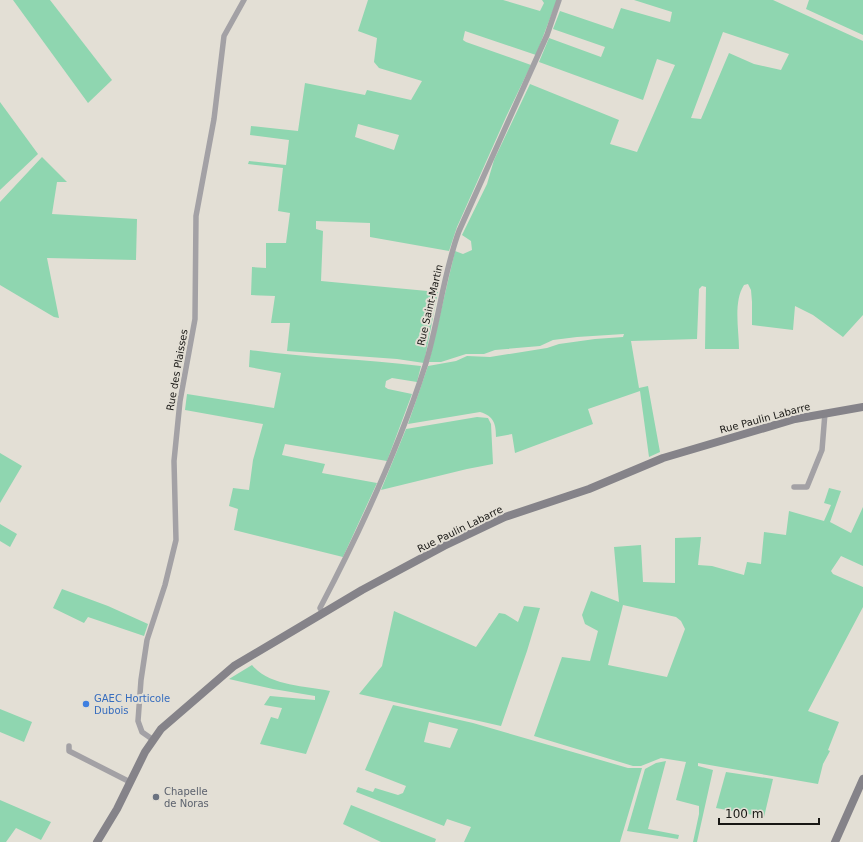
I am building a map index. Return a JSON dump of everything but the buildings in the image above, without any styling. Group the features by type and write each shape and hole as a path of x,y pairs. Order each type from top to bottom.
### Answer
{"street":[{"name":"Rue des Plaisses","path":"152,739 142,732 138,721 141,680 147,640 165,585 176,540 174,461 180,401 195,319 196,216 215,114 223,41 244,0"},
{"name":"Rue Saint-Martin","path":"323,613 320,608 346,558 381,483 405,424 430,350 454,246 547,35 559,0"},
{"name":"Rue Paulin Labarre","path":"97,842 152,739 161,728 223,674 323,613 401,568 505,518 589,489 670,456 755,430 824,413 863,407"},
{"path":"794,487 807,487 822,450 824,413"},
{"path":"68,746 69,751 130,782"},
{"path":"835,842 863,779"}],"green space":[{"path":"13,0 50,0 112,80 88,103"},
{"path":"368,0 503,0 540,11 544,3 542,0 557,0 536,55 465,31 463,40 466,42 531,65 457,227 449,251 370,237 370,223 316,221 316,229 323,231 321,281 438,292 424,363 397,359 287,351 290,323 271,323 275,296 251,295 252,267 266,268 266,243 286,243 290,213 278,211 283,168 248,164 249,161 286,165 289,140 250,135 251,126 298,131 305,83 365,95 367,90 411,100 422,81 379,68 374,62 377,38 358,31","holes":["358,124 399,135 394,150 355,137"]},
{"path":"634,0 773,0 863,41 863,315 843,337 813,315 795,306 793,330 752,325 751,290 748,284 744,285 739,300 737,316 739,349 705,349 706,287 702,286 699,289 697,339 631,341 639,388 648,386 660,452 649,457 640,391 588,409 593,424 515,453 512,434 496,437 495,424 491,418 480,412 408,424 428,366 456,361 467,356 490,357 547,348 559,344 623,337 624,334 553,340 540,346 495,350 484,354 466,354 441,362 429,362 455,251 463,254 472,250 471,241 462,235 487,184 494,160 530,84 619,120 610,144 637,152 675,65 657,59 643,100 539,62 549,38 601,57 605,47 553,29 560,11 613,29 621,8 670,22 672,12","holes":["723,32 789,54 781,70 754,64 729,53 701,119 691,118"]},
{"path":"809,0 863,0 863,35 806,9"},
{"path":"0,102 38,154 0,190"},
{"path":"42,157 67,182 57,182 52,214 137,219 136,260 47,258 59,318 54,317 0,285 0,202"},
{"path":"250,350 421,366 417,382 392,378 386,381 385,387 388,389 412,394 387,461 285,444 282,455 325,464 322,473 377,483 343,557 234,530 238,509 229,506 233,488 249,490 253,460 263,424 185,410 187,394 274,408 281,373 249,367"},
{"path":"477,417 488,418 491,424 493,464 381,490 406,429"},
{"path":"0,453 22,466 0,503"},
{"path":"829,488 841,491 830,522 851,533 863,507 863,566 841,556 831,571 833,574 863,587 863,607 808,711 839,722 828,750 830,751 823,764 818,784 698,763 698,766 713,770 697,842 693,842 699,814 699,806 676,800 686,762 661,758 641,766 633,766 534,736 562,657 590,661 598,631 585,624 582,615 591,591 619,602 614,547 641,545 643,582 675,583 675,538 701,537 698,565 712,566 744,575 747,562 761,564 764,532 786,535 789,511 824,521 831,505 824,503","holes":["623,605 676,617 681,621 685,629 667,677 608,665"]},
{"path":"0,524 17,534 10,547 0,541"},
{"path":"62,589 108,606 148,624 144,636 88,617 84,623 53,608"},
{"path":"524,606 540,608 501,726 359,694 382,666 394,611 476,647 499,613 505,614 518,622"},
{"path":"252,665 259,672 278,681 330,691 306,754 260,744 271,717 278,719 282,708 264,705 270,696 315,700 315,696 273,689 229,679"},
{"path":"393,705 473,723 628,768 642,768 620,842 464,842 471,827 447,819 444,826 356,792 358,787 373,792 375,788 398,795 403,793 406,786 365,770","holes":["429,722 458,729 450,748 424,742"]},
{"path":"0,709 32,722 24,742 0,732"},
{"path":"666,761 648,829 679,835 678,839 627,831 645,769 656,763"},
{"path":"726,772 773,779 764,817 716,808"},
{"path":"0,800 51,822 41,840 16,828 6,842 0,842"},
{"path":"351,805 436,839 435,842 381,842 343,824"}],"place":[{"name":"GAEC Horticole Dubois","path":"86,704"},
{"name":"Chapelle de Noras","path":"156,797"}]}
